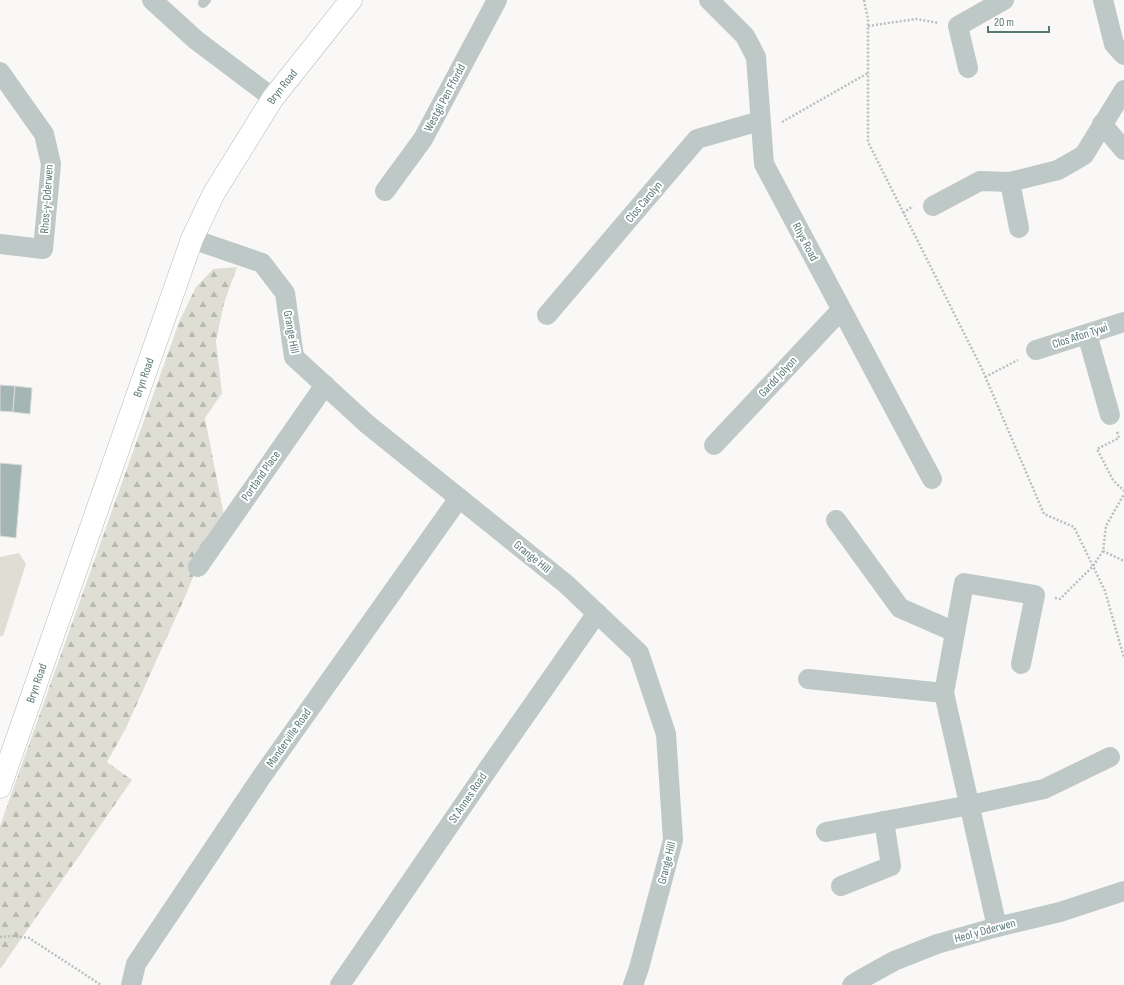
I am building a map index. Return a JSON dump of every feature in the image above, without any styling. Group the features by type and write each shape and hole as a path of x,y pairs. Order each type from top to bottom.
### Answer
{"street":[{"path":"152,0 196,40 273,98"},
{"name":"Bryn Road","path":"2,774 192,239 214,193 273,98 351,0"},
{"name":"Westgil Pen Ffordd","path":"385,191 423,139 497,0"},
{"name":"Rhys Road","path":"709,0 745,36 756,57 764,164 932,479"},
{"path":"968,68 958,26 1004,0"},
{"path":"1103,0 1114,44 1124,55"},
{"name":"Rhos-y-Dderwen","path":"0,72 44,134 51,164 43,249 0,244"},
{"path":"933,206 980,181 1010,182 1058,170 1084,156 1124,90"},
{"name":"Clos Carolyn","path":"547,315 697,139 760,121"},
{"path":"1102,124 1124,150"},
{"path":"1010,182 1019,228"},
{"name":"Grange Hill","path":"192,239 262,263 285,293 294,357 367,424 566,584 639,653 666,734 673,840 639,968 633,985"},
{"name":"Gardd Jolyon","path":"714,445 841,310"},
{"name":"Clos Afon Tywi","path":"1036,350 1124,322"},
{"path":"1087,334 1110,415"},
{"name":"Portland Place","path":"198,567 325,385"},
{"name":"Manderville Road","path":"131,985 136,964 251,792 459,498"},
{"path":"836,520 900,608 955,632"},
{"path":"997,927 944,692 964,583 1035,595 1021,664"},
{"name":"St Annes Road","path":"340,985 597,613"},
{"path":"808,679 944,692"},
{"path":"826,832 970,805 1044,789 1110,758"},
{"path":"841,886 890,866 884,821"},
{"name":"Heol y Dderwen","path":"852,985 894,961 938,944 997,927 1060,912 1124,891"}],"path":[{"path":"864,0 868,19 868,142 985,377 1044,514 1074,527 1105,591 1124,658"},
{"path":"868,26 916,19 958,26"},
{"path":"760,121 781,123 868,73"},
{"path":"985,377 1036,350"},
{"path":"1035,595 1060,599 1093,566 1103,551 1106,526 1124,492 1113,480 1097,449 1119,438 1110,415"},
{"path":"1103,551 1124,560"},
{"path":"0,937 12,936 29,938 101,985"}],"green space":[{"path":"237,267 224,303 216,341 222,393 205,418 225,521 203,552 185,597 126,728 107,762 132,780 0,969 0,826 179,322 196,287 213,269"},
{"path":"19,553 26,564 3,636 0,636 0,557"}],"building":[{"path":"0,385 15,386 13,412 0,411"},
{"path":"15,386 32,388 30,414 13,412"},
{"path":"0,463 22,465 16,538 0,536"}]}
